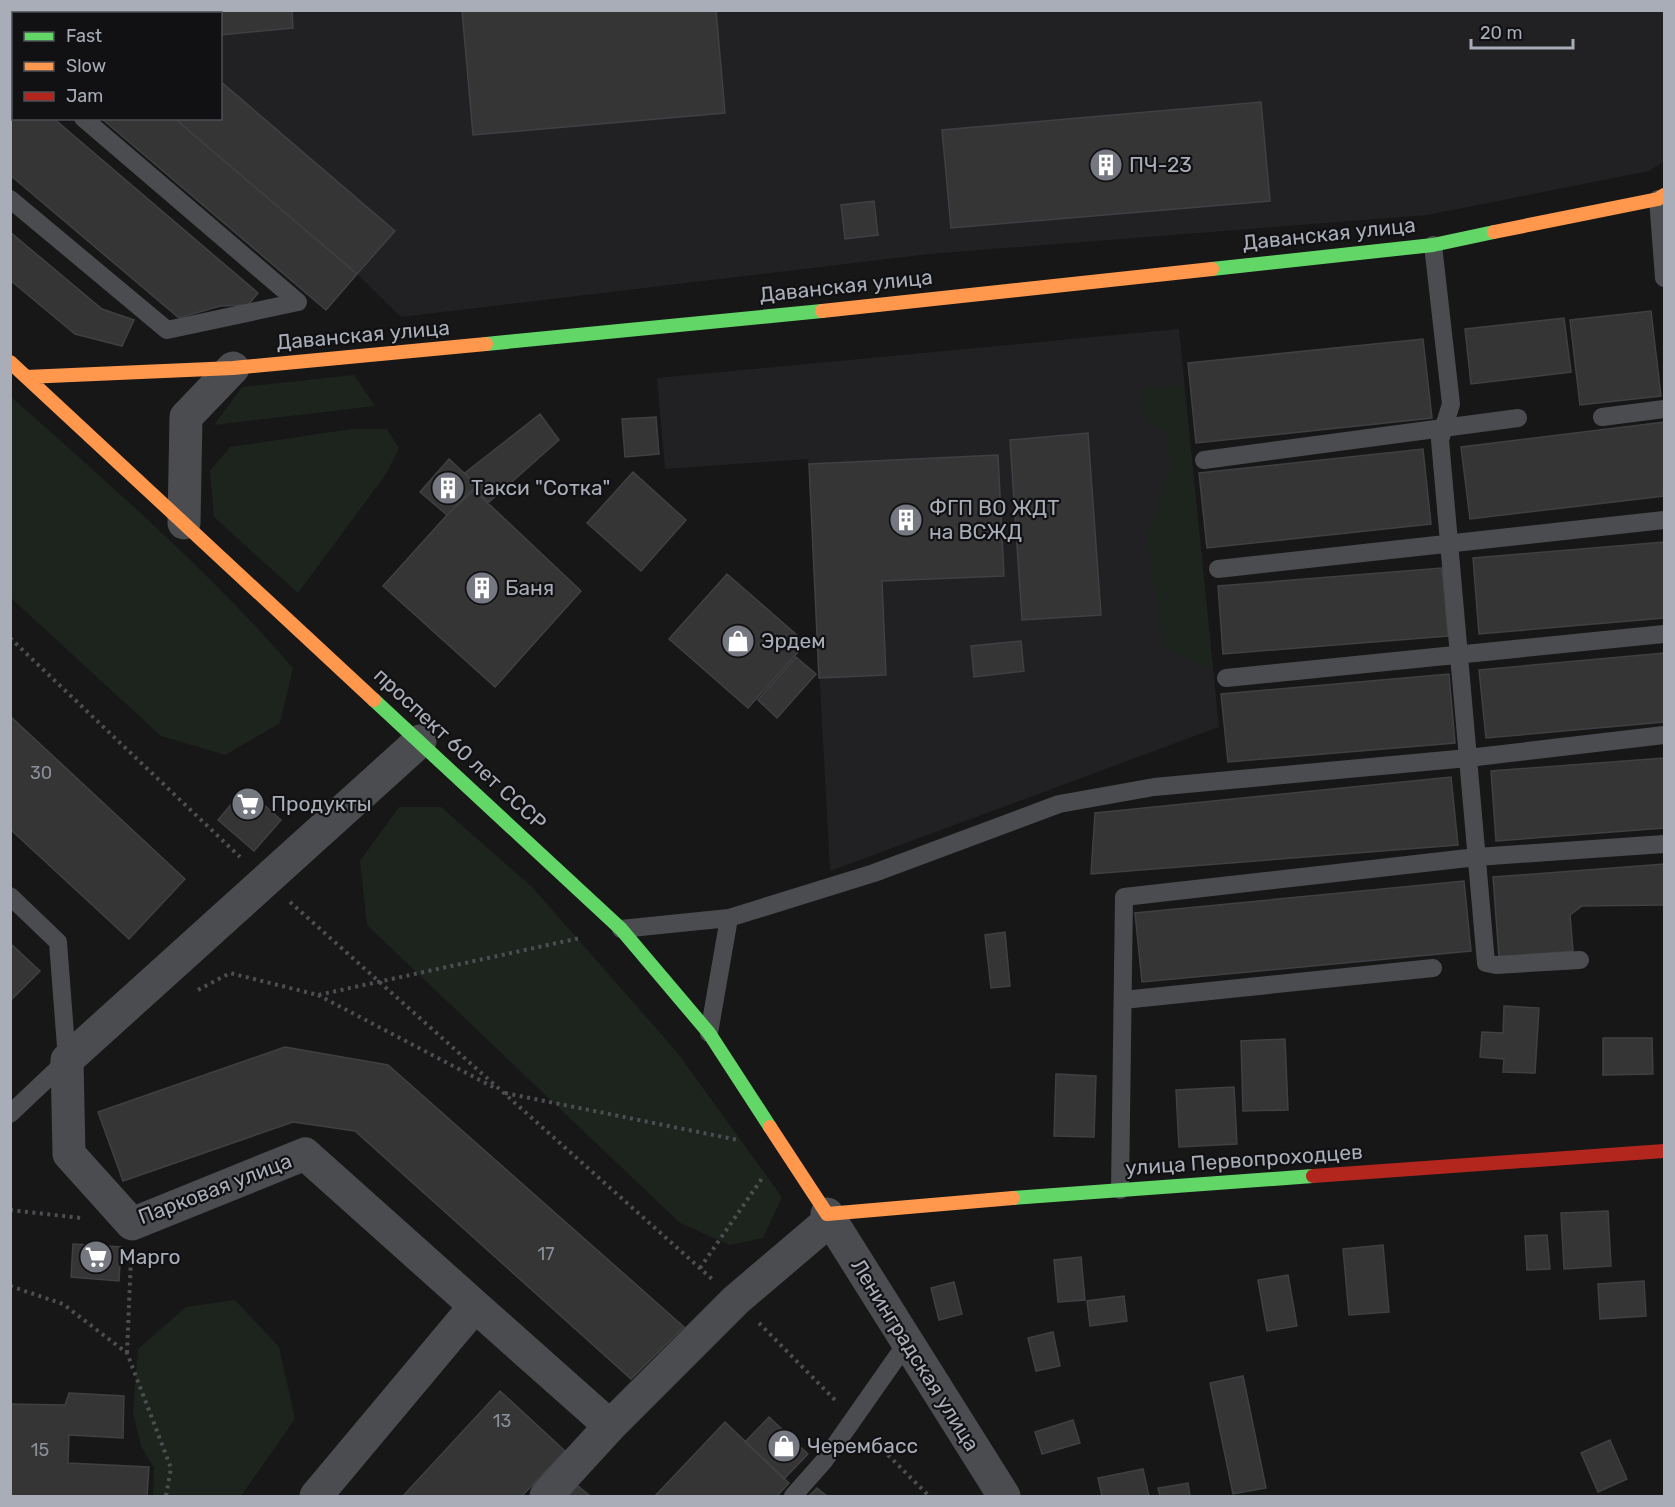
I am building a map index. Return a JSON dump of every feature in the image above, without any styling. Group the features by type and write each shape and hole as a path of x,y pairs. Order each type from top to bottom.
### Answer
{"street":[{"name":"Даванская улица","path":"26,377 233,369 697,324 1433,244 1661,197"},
{"name":"проспект 60 лет СССР","path":"10,362 621,929 709,1033 829,1217"},
{"path":"184,523 186,417 233,369"},
{"path":"67,1060 420,741"},
{"name":"Парковая улица","path":"67,1060 69,1154 132,1224 305,1155 475,1306"},
{"name":"улица Первопроходцев","path":"829,1217 1120,1190 1665,1151"},
{"path":"546,1497 610,1426 736,1300 829,1217"},
{"name":"Ленинградская улица","path":"829,1217 906,1344 1004,1497"},
{"path":"316,1497 475,1306 610,1426"}],"lane":[{"path":"10,199 166,330 298,302 85,120"},
{"path":"1661,197 1665,278"},
{"path":"1433,244 1451,404 1440,440 1486,963 1496,965 1580,960"},
{"path":"1602,417 1665,409"},
{"path":"1204,460 1518,418"},
{"path":"1218,569 1665,520"},
{"path":"1226,678 1459,652 1665,634"},
{"path":"621,929 729,918 874,873 1059,804 1154,787 1468,758 1665,735"},
{"path":"1120,1190 1124,897 1477,857 1665,844"},
{"path":"10,896 58,942 67,1060 10,1114"},
{"path":"709,1033 729,918"},
{"path":"1123,999 1433,968"},
{"path":"793,1497 824,1461 906,1344"}],"path":[{"path":"10,638 265,880 736,1300"},
{"path":"318,995 621,929"},
{"path":"189,994 230,973 318,995 502,1092 783,1149 700,1268"},
{"path":"10,1210 132,1224 127,1353 171,1468 166,1497"},
{"path":"10,1287 63,1304 127,1353"}],"shaded area":[{"path":"1664,11 1664,161 1649,171 1427,215 929,254 401,317 357,274 222,120 222,12 48,12"},
{"path":"1179,329 1219,727 830,871 808,459 665,469 657,378"},
{"path":"354,375 375,406 214,425 242,387"},
{"path":"1184,385 1213,669 1163,649 1147,537 1171,467 1166,434 1139,411 1142,388"},
{"path":"10,396 192,561 293,668 280,723 225,755 161,736 11,598"},
{"path":"352,429 387,429 399,448 386,474 298,593 214,517 210,471 230,447"},
{"path":"399,807 441,807 532,887 676,1051 782,1197 763,1238 730,1245 680,1223 367,925 360,861"},
{"path":"235,1300 279,1347 295,1419 241,1496 153,1496 154,1468 141,1446 133,1413 138,1349 186,1307"}],"building":[{"path":"10,10 47,10 49,12 12,12 12,42 10,41"},
{"path":"47,10 73,10 72,12 49,12"},
{"path":"213,10 292,10 293,28 222,35 222,12 213,12"},
{"path":"462,10 716,10 725,113 473,135"},
{"path":"10,83 12,84 12,120 55,120 258,293 248,305 220,306 179,318 10,175"},
{"path":"222,83 395,231 357,274 176,120 222,120"},
{"name":"ПЧ-23","path":"1261,102 1270,201 951,228 942,130"},
{"path":"103,120 176,120 357,274 326,310"},
{"path":"874,201 878,235 845,239 841,205"},
{"path":"10,232 102,309 134,320 122,346 75,334 10,280"},
{"path":"1651,311 1661,396 1580,405 1570,320"},
{"path":"1564,318 1571,372 1471,384 1465,329"},
{"path":"1423,339 1432,418 1196,443 1188,363"},
{"path":"540,414 559,440 488,503 465,473"},
{"path":"656,417 659,454 625,457 622,419"},
{"path":"1664,422 1664,496 1470,519 1461,447"},
{"path":"1088,433 1101,615 1022,620 1010,440"},
{"path":"1423,449 1431,524 1207,548 1199,473"},
{"name":"ФГП ВО ЖДТ на ВСЖД","path":"998,455 1004,576 882,581 886,675 819,678 809,464"},
{"name":"Такси \"Сотка\"","path":"449,459 477,485 447,515 420,492"},
{"path":"633,472 686,520 641,571 587,523"},
{"name":"Баня","path":"474,490 581,591 495,687 383,586 447,515"},
{"path":"1664,542 1664,618 1479,634 1473,558"},
{"path":"1442,568 1448,636 1223,654 1218,586"},
{"name":"Эрдем","path":"727,574 806,643 748,708 669,639"},
{"path":"1021,641 1024,671 974,677 971,646"},
{"path":"1664,653 1664,722 1486,738 1479,670"},
{"path":"796,657 816,674 777,718 758,700"},
{"path":"1449,674 1455,743 1228,762 1221,694"},
{"path":"10,716 185,879 129,939 10,829"},
{"path":"1664,758 1664,828 1496,841 1491,771"},
{"path":"1451,777 1458,845 1091,874 1095,813"},
{"name":"Продукты","path":"245,788 281,820 254,851 218,820"},
{"path":"1664,864 1664,905 1582,906 1570,915 1573,951 1499,957 1493,877"},
{"path":"1464,881 1471,951 1142,982 1135,913"},
{"path":"1005,932 1010,986 991,988 985,935"},
{"path":"10,943 40,971 10,1001"},
{"path":"1504,1006 1539,1008 1535,1073 1503,1072 1504,1059 1480,1057 1482,1032 1503,1033"},
{"path":"1603,1038 1652,1038 1653,1074 1603,1075"},
{"path":"1285,1039 1288,1110 1243,1111 1241,1041"},
{"path":"285,1047 388,1065 684,1327 631,1379 355,1131 293,1122 123,1181 98,1112"},
{"path":"1056,1074 1096,1076 1094,1137 1054,1136"},
{"path":"1234,1087 1237,1144 1179,1147 1176,1090"},
{"path":"1608,1211 1611,1266 1564,1269 1561,1213"},
{"path":"1547,1235 1550,1269 1527,1270 1525,1236"},
{"path":"73,1244 121,1247 119,1281 71,1277"},
{"path":"1383,1245 1389,1312 1349,1315 1343,1249"},
{"path":"1081,1257 1085,1300 1058,1302 1054,1260"},
{"path":"1288,1275 1297,1326 1267,1331 1258,1280"},
{"path":"1644,1281 1646,1316 1600,1319 1598,1284"},
{"path":"954,1282 962,1314 939,1320 931,1288"},
{"path":"1124,1296 1127,1321 1090,1326 1087,1301"},
{"path":"1053,1332 1060,1366 1036,1371 1028,1338"},
{"path":"1243,1376 1266,1488 1233,1494 1210,1383"},
{"path":"500,1391 565,1451 522,1496 403,1496"},
{"path":"69,1393 124,1396 123,1438 69,1435 68,1463 149,1467 147,1496 10,1496 10,1404 65,1405"},
{"path":"769,1417 808,1454 784,1479 745,1442"},
{"path":"1073,1420 1080,1443 1042,1454 1035,1432"},
{"path":"725,1422 789,1483 777,1496 655,1496"},
{"path":"1610,1440 1627,1479 1598,1492 1581,1453"},
{"path":"1143,1469 1149,1496 1102,1496 1098,1478"},
{"path":"1188,1483 1190,1496 1160,1496 1158,1488"},
{"path":"577,1485 590,1496 568,1496"},
{"path":"817,1488 827,1496 809,1496"}],"traffic: fast":[{"path":"1212,269 1433,245 1494,232"},
{"path":"486,344 822,311"},
{"path":"374,700 621,929 709,1033 770,1127"},
{"path":"1013,1198 1313,1176"}],"traffic: slow":[{"path":"1494,232 1658,199 1664,195"},
{"path":"822,311 1212,269"},
{"path":"26,377 233,368 486,344"},
{"path":"10,362 374,700"},
{"path":"770,1127 827,1214 1013,1198"}],"traffic: jam":[{"path":"1313,1176 1664,1151"}],"place":[{"name":"ПЧ-23","path":"1106,165"},
{"name":"Такси \"Сотка\"","path":"448,488"},
{"name":"ФГП ВО ЖДТ на ВСЖД","path":"906,520"},
{"name":"Баня","path":"482,588"},
{"name":"Эрдем","path":"738,641"},
{"name":"Продукты","path":"248,804"},
{"name":"Марго","path":"96,1257"},
{"name":"Черембасс","path":"784,1446"}]}
